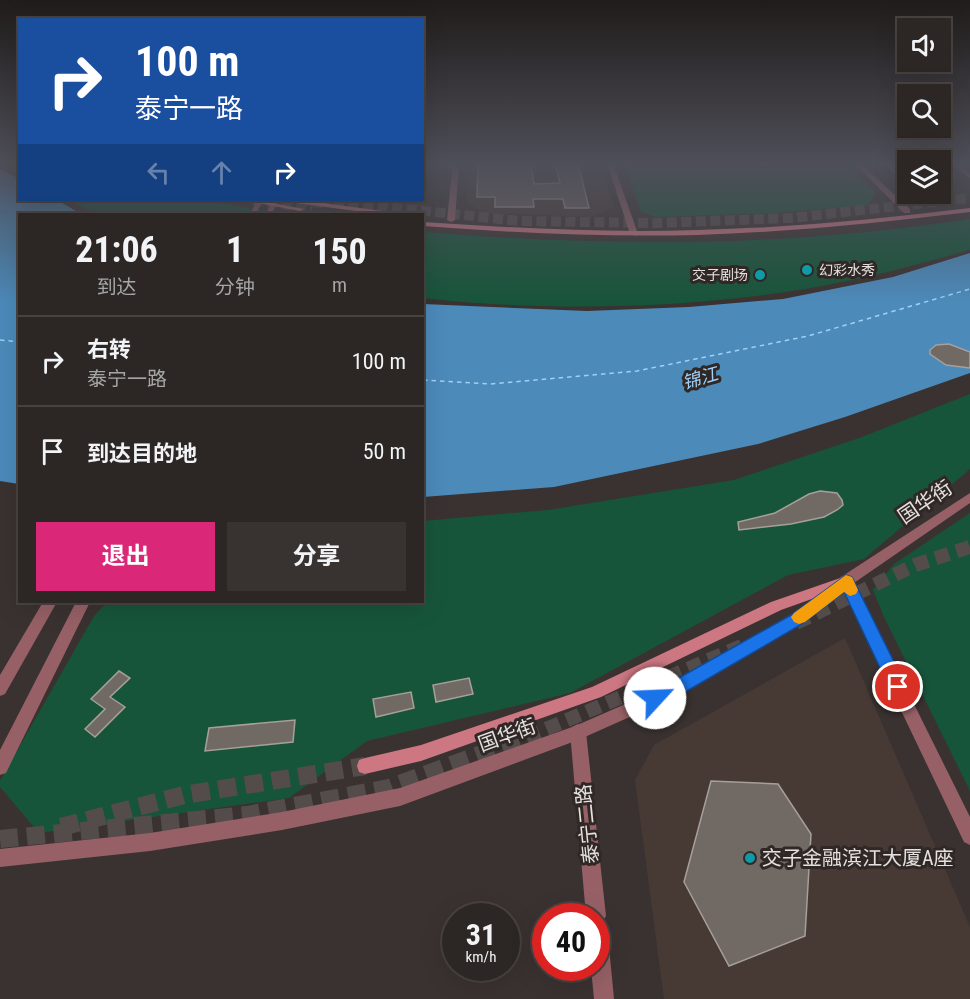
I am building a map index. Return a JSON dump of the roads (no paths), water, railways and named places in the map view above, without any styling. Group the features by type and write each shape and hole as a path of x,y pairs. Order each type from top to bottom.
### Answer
{"main road":[{"path":"312,210 329,213"},
{"path":"358,210 383,213"},
{"path":"424,218 633,231 800,223 926,210"},
{"path":"424,224 532,232 735,232 824,227 970,210"},
{"path":"365,766 421,753 596,692 776,606 846,581"}],"street":[{"path":"451,220 452,210"},
{"path":"626,210 633,231"},
{"name":"国华街","path":"0,858 172,838 282,821 400,797 578,732 674,690 796,620 846,581 970,497"},
{"path":"846,581 970,836"},
{"path":"0,689 49,603"},
{"path":"0,767 82,603"},
{"name":"泰宁二路","path":"578,732 595,903"},
{"path":"602,981 604,999"}],"water":[{"path":"0,210 73,210 79,213 18,213 18,484 0,481"},
{"name":"锦江","path":"970,253 970,373 845,417 758,444 554,487 424,497 424,304 587,311 689,307 783,299 893,277"}],"tunnel":[{"path":"412,210 520,221 655,223 791,218 866,210"},
{"path":"796,623 915,565 970,547"},
{"path":"506,746 744,645"},
{"path":"0,839 247,815 389,788 509,744"},
{"path":"61,827 184,795 365,766"}],"place":[{"name":"幻彩水秀","path":"807,270"},
{"name":"交子剧场","path":"760,275"},
{"name":"交子金融滨江大厦A座","path":"750,858"}]}
